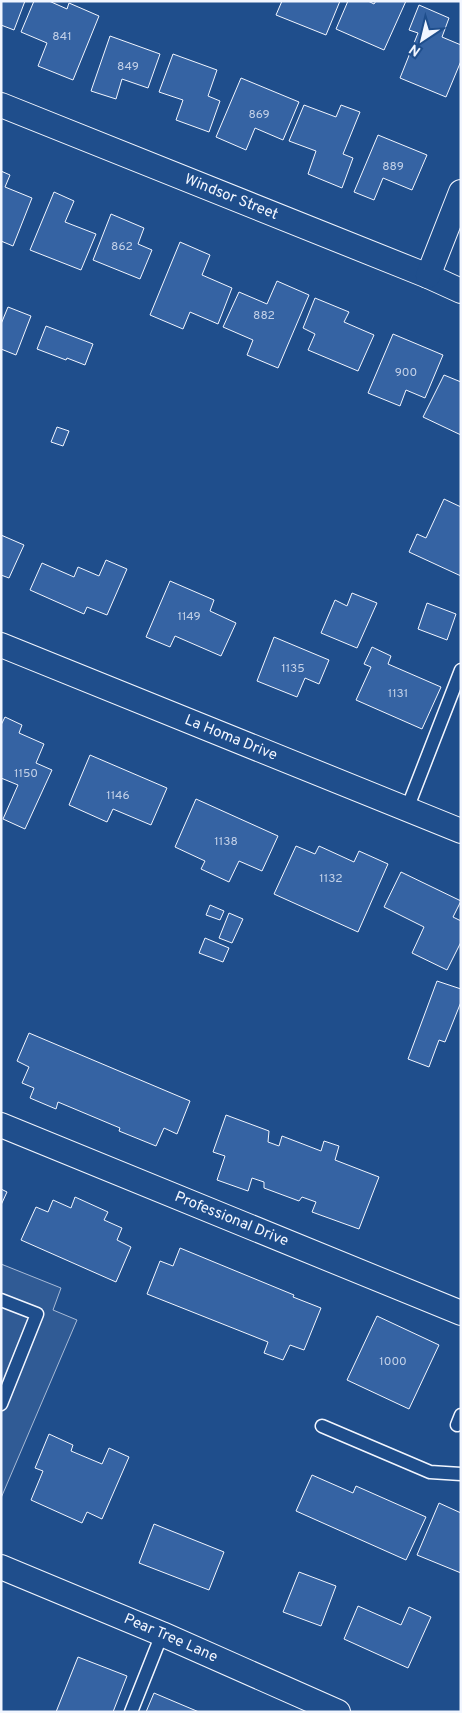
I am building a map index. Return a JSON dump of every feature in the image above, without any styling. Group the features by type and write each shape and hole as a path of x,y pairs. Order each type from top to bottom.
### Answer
{"street":[{"name":"Windsor Street","path":"1,105 428,276 461,291"},
{"path":"428,276 461,192"},
{"name":"La Homa Drive","path":"1,645 461,830"},
{"name":"Professional Drive","path":"1,1125 461,1313"},
{"name":"Pear Tree Lane","path":"1,1567 162,1634 338,1712"}],"lane":[{"path":"407,809 461,670"},
{"path":"1,1300 37,1314 1,1404"},
{"path":"322,1426 430,1472 461,1474"},
{"path":"131,1712 162,1634"}],"shaded area":[{"path":"1,1264 61,1288 53,1310 77,1320 1,1498"}],"building":[{"path":"1,1 25,1 14,30 1,25"},
{"path":"34,1 49,1 67,9 69,3 99,16 73,80 38,66 47,43 21,32"},
{"path":"282,1 340,1 326,35 276,15"},
{"path":"348,1 368,1 374,4 376,1 406,1 384,50 336,29"},
{"path":"419,5 449,18 442,37 461,45 461,61 446,97 400,78 418,33 409,30"},
{"path":"110,36 160,54 148,88 122,79 116,99 91,91"},
{"path":"173,54 217,70 208,96 220,101 209,132 176,120 183,100 159,92"},
{"path":"241,78 299,102 283,140 255,128 246,150 216,137"},
{"path":"304,105 336,117 341,105 360,112 343,154 353,158 342,188 308,174 316,151 289,141"},
{"path":"378,135 427,155 412,190 383,178 374,200 354,192"},
{"path":"1,171 10,175 5,187 32,198 13,246 1,241"},
{"path":"54,192 74,201 65,222 96,234 81,270 30,250"},
{"path":"111,214 144,228 138,244 152,250 140,279 93,260"},
{"path":"180,242 210,255 202,275 232,288 218,324 190,312 183,329 150,315"},
{"path":"277,281 309,295 278,368 247,355 253,340 223,327 239,292 267,304"},
{"path":"315,298 349,312 344,322 374,335 358,371 308,350 315,334 303,328"},
{"path":"8,307 31,316 16,355 1,349 1,324"},
{"path":"46,326 93,344 85,365 37,349"},
{"path":"393,334 443,355 425,398 406,390 400,406 368,393"},
{"path":"444,375 461,382 461,435 423,417"},
{"path":"57,427 69,431 63,446 51,442"},
{"path":"444,499 461,507 461,576 409,552 417,534 426,538"},
{"path":"1,535 24,545 9,578 1,575"},
{"path":"106,560 127,569 107,615 87,607 84,614 30,590 42,563 74,577 78,567 99,576"},
{"path":"170,581 214,600 210,611 236,623 221,656 175,636 170,647 146,637"},
{"path":"352,593 377,603 357,648 321,633 335,600 347,606"},
{"path":"427,603 456,614 447,640 418,629"},
{"path":"274,637 329,660 319,684 305,678 297,697 257,681"},
{"path":"372,647 391,656 388,664 441,687 422,729 356,700 371,667 364,664"},
{"path":"5,717 22,725 19,733 44,744 36,763 52,770 25,829 3,819 18,785 1,778 1,725"},
{"path":"90,755 167,788 151,825 113,809 107,822 69,805"},
{"path":"196,799 278,836 262,871 239,861 229,882 201,869 205,861 175,847"},
{"path":"296,846 315,854 319,846 354,862 359,851 388,864 358,932 274,894"},
{"path":"401,872 461,901 453,917 461,921 461,942 447,970 412,953 424,927 384,907"},
{"path":"210,905 224,911 220,920 206,915"},
{"path":"229,913 243,919 232,943 219,938"},
{"path":"205,938 229,948 223,962 199,953"},
{"path":"437,981 461,989 461,1002 445,1042 439,1040 429,1067 408,1059"},
{"path":"29,1033 190,1101 177,1134 164,1128 156,1146 119,1131 120,1128 58,1102 56,1109 30,1098 34,1088 22,1083 29,1067 17,1061"},
{"path":"226,1115 269,1131 268,1142 279,1146 282,1136 321,1151 324,1141 339,1146 335,1160 379,1177 359,1229 312,1212 316,1202 302,1197 299,1201 264,1188 264,1182 252,1178 248,1191 217,1180 225,1156 213,1152"},
{"path":"1,1189 7,1192 1,1205"},
{"path":"75,1197 108,1212 104,1220 122,1228 117,1240 131,1247 116,1282 21,1240 36,1207 48,1212 53,1200 71,1208"},
{"path":"180,1248 321,1308 304,1350 290,1345 283,1360 264,1353 268,1342 147,1294 160,1261 173,1266"},
{"path":"377,1316 439,1345 409,1409 347,1380"},
{"path":"49,1434 73,1445 71,1451 102,1464 109,1448 129,1457 102,1519 87,1512 82,1523 31,1500 43,1471 35,1468"},
{"path":"312,1475 353,1493 356,1486 426,1517 406,1560 296,1511"},
{"path":"439,1503 461,1513 461,1573 417,1555"},
{"path":"154,1524 224,1552 209,1590 139,1563"},
{"path":"299,1572 336,1586 321,1626 283,1612"},
{"path":"358,1606 401,1625 409,1607 431,1617 408,1668 344,1639"},
{"path":"78,1657 127,1676 113,1712 56,1712"},
{"path":"154,1693 199,1712 146,1712"}]}
